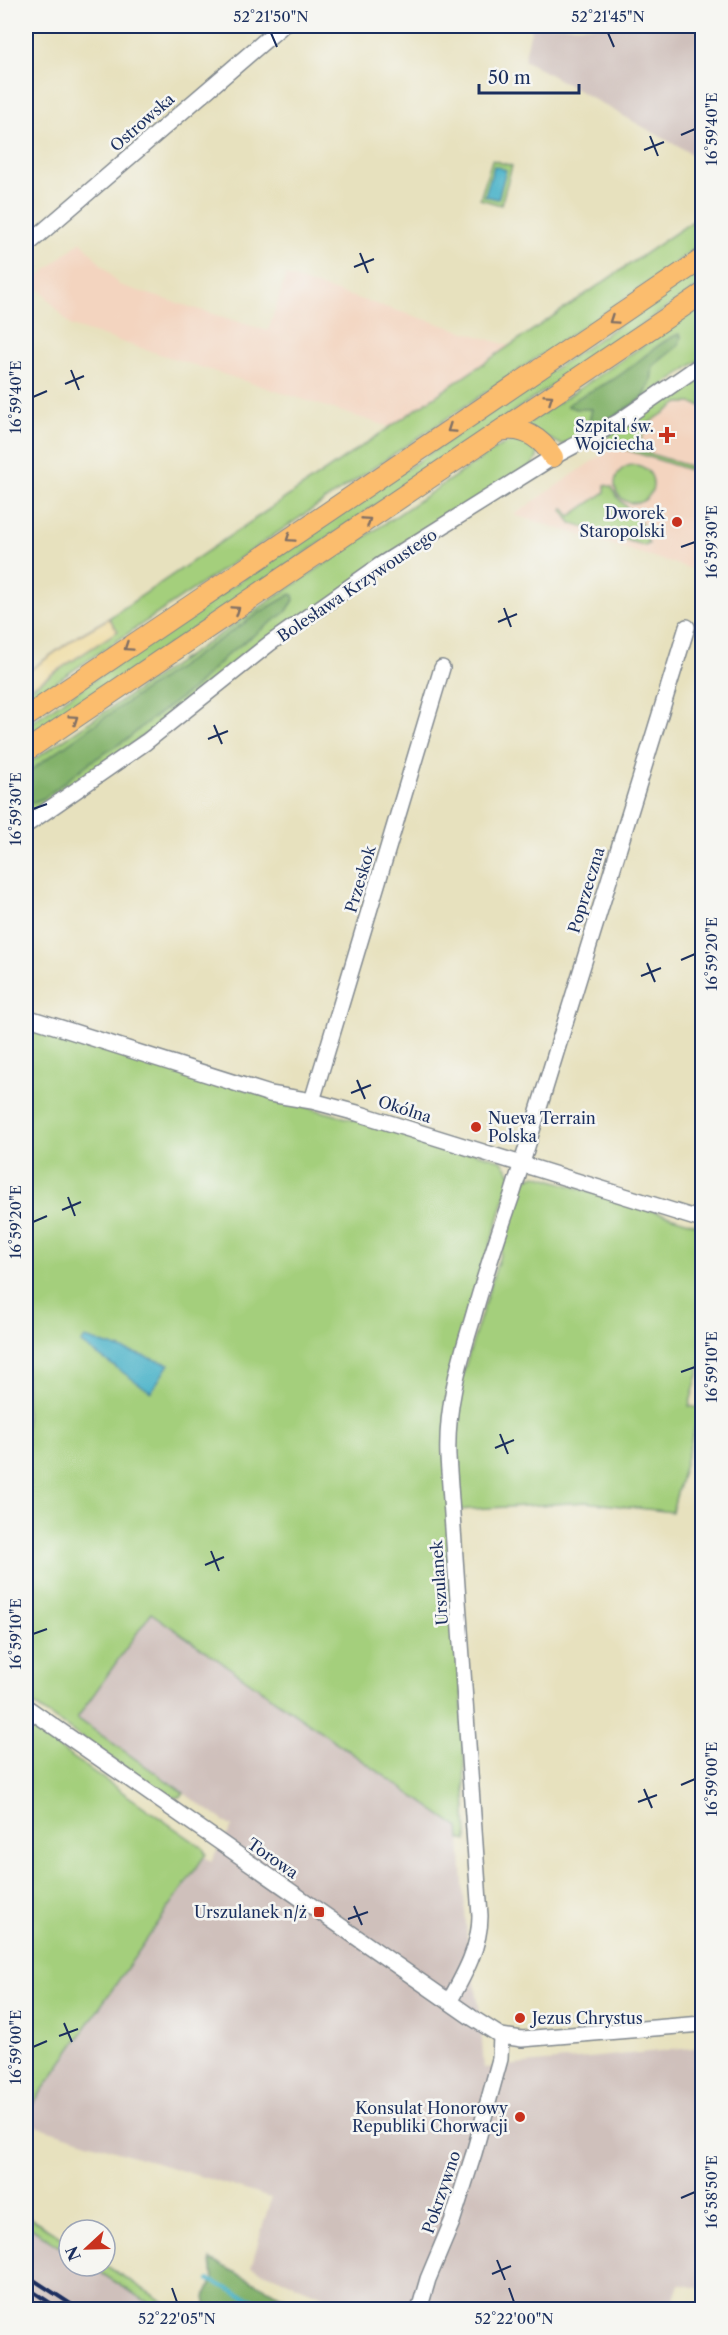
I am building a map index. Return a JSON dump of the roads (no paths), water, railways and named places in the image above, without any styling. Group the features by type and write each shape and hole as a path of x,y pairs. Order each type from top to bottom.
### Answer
{"main road":[{"path":"26,717 702,259"},
{"path":"26,751 702,294"},
{"path":"500,431 516,429 523,431 544,445 553,457"}],"street":[{"name":"Ostrowska","path":"26,246 282,26"},
{"name":"Bolesława Krzywoustego","path":"26,825 146,742 269,645 379,566 553,457 620,421 702,364"},
{"name":"Poprzeczna","path":"520,1165 687,627"},
{"name":"Przeskok","path":"312,1101 442,668"},
{"name":"Okólna","path":"26,1017 270,1094 312,1101 357,1113 702,1220"},
{"name":"Urszulanek","path":"449,2002 473,1954 480,1916 450,1491 448,1426 460,1361 520,1165"},
{"name":"Torowa","path":"26,1707 501,2036"},
{"path":"501,2036 522,2040 702,2024"},
{"name":"Pokrzywno","path":"419,2310 428,2278 452,2222 476,2146 500,2059 501,2036"}],"water":[{"path":"494,166 506,170 498,199 485,196"},
{"path":"85,1338 169,1364 151,1392 81,1343"}],"waterway":[{"path":"209,2280 281,2310"}],"railway":[{"path":"26,2275 80,2310"},
{"path":"26,2287 61,2310"}],"place":[{"name":"Szpital św. Wojciecha","path":"667,435"},
{"name":"Dworek Staropolski","path":"677,522"},
{"name":"Nueva Terrain Polska","path":"476,1127"},
{"name":"Urszulanek n/ż","path":"319,1912"},
{"name":"Jezus Chrystus","path":"520,2018"},
{"name":"Konsulat Honorowy Republiki Chorwacji","path":"520,2117"}]}
